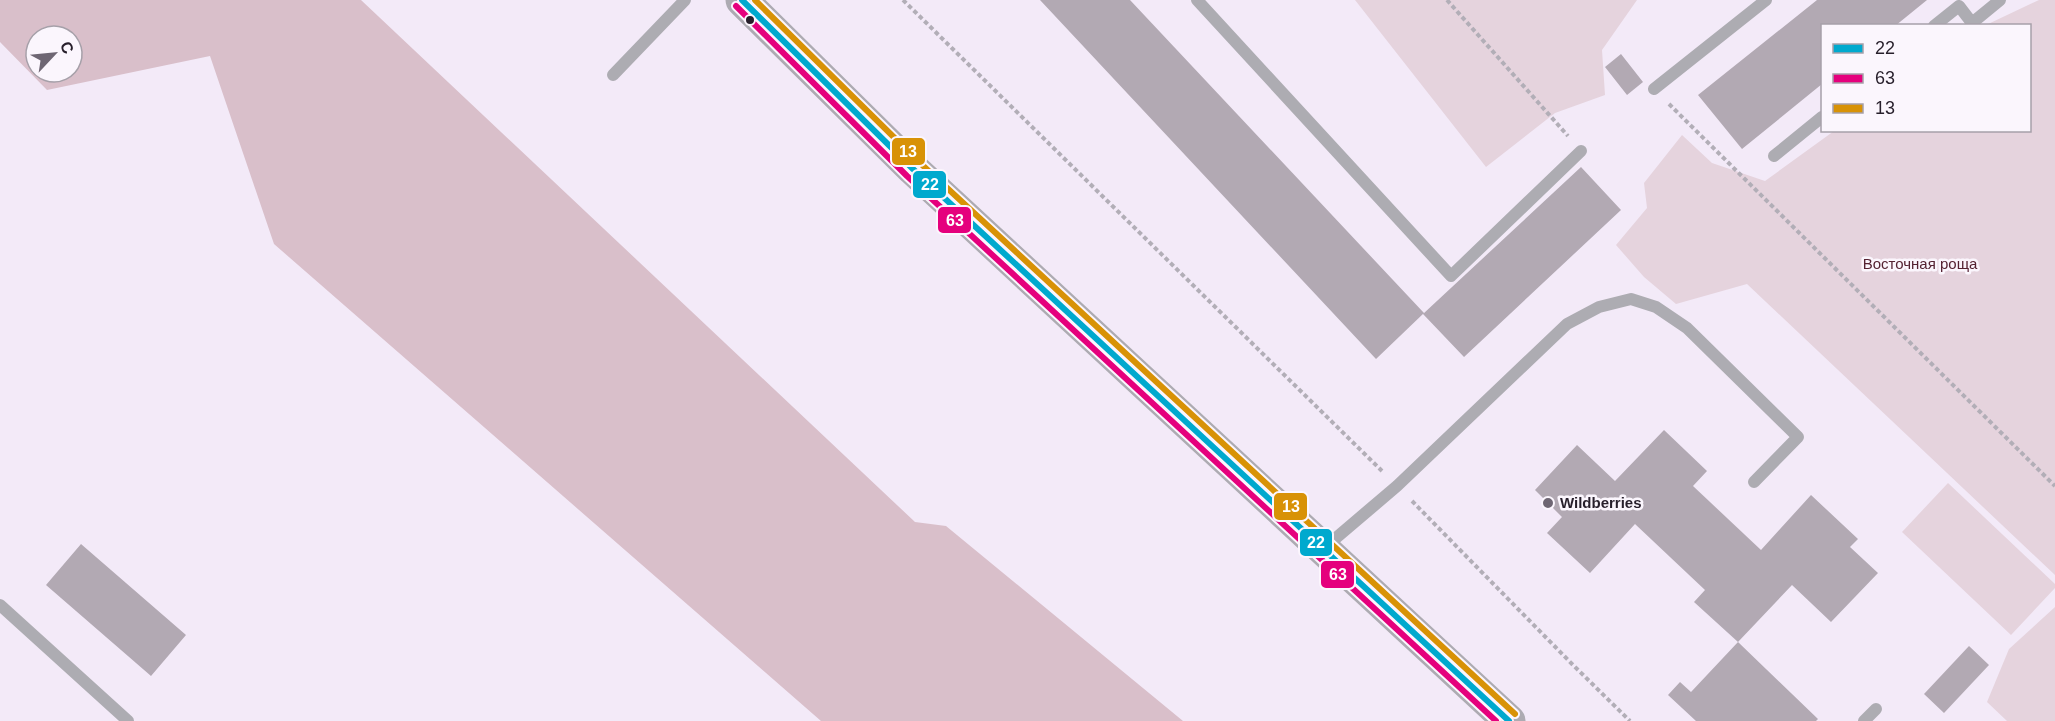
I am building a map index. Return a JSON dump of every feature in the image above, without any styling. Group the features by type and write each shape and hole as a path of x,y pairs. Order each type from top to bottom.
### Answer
{"main road":[{"path":"742,0 914,169 1509,721"}],"lane":[{"path":"613,75 685,0"},
{"path":"1197,0 1451,276 1581,151"},
{"path":"1654,90 1766,0"},
{"path":"1936,24 1959,6 1972,22 2000,0"},
{"path":"1774,156 1821,118"},
{"path":"1323,549 1397,486 1567,324 1599,307 1631,299 1656,307 1687,328 1798,437 1754,482"},
{"path":"0,605 128,721"},
{"path":"1864,721 1876,709"}],"path":[{"path":"903,0 1397,486 1630,721"},
{"path":"1447,0 1581,151"},
{"path":"1654,90 2055,486"}],"green space":[{"path":"1355,0 1637,0 1602,50 1605,95 1555,113 1486,167"},
{"name":"Восточная роща","path":"2039,0 2055,0 2055,575 1747,284 1676,304 1644,277 1616,245 1647,208 1644,183 1682,135 1712,163 1765,181 1833,132 2031,132 2031,24 1988,24"},
{"path":"1948,483 2055,584 2055,588 2011,635 1902,532"},
{"path":"2055,607 2055,721 2007,721 1987,702 2009,649"}],"shaded area":[{"path":"0,0 361,0 915,522 946,526 1183,721 821,721 274,244 210,56 84,82 84,24 24,24 24,67 0,42"},
{"path":"41,84 76,84 47,90"}],"building":[{"path":"1040,0 1130,0 1424,313 1376,359"},
{"path":"1817,0 1927,0 1897,24 1821,24 1821,85 1742,149 1698,95"},
{"path":"1621,54 1643,82 1627,95 1605,67"},
{"path":"1581,167 1621,210 1464,357 1423,314"},
{"path":"1664,430 1707,471 1693,486 1761,550 1811,495 1858,539 1850,547 1878,573 1831,622 1792,585 1738,642 1694,602 1705,590 1635,524 1590,573 1547,533 1562,517 1535,490 1577,445 1615,481"},
{"path":"81,544 186,635 151,676 46,585"},
{"path":"1738,642 1818,719 1816,721 1696,721 1668,695 1680,682 1691,692"},
{"path":"1969,646 1989,665 1944,713 1924,694"}],"transit line":[{"name":"22","path":"742,0 913,169 1509,721"},
{"name":"13","path":"755,0 919,162 1515,714"},
{"name":"63","path":"736,6 907,176 1496,721"}],"place":[{"name":"Wildberries","path":"1548,503"}]}
